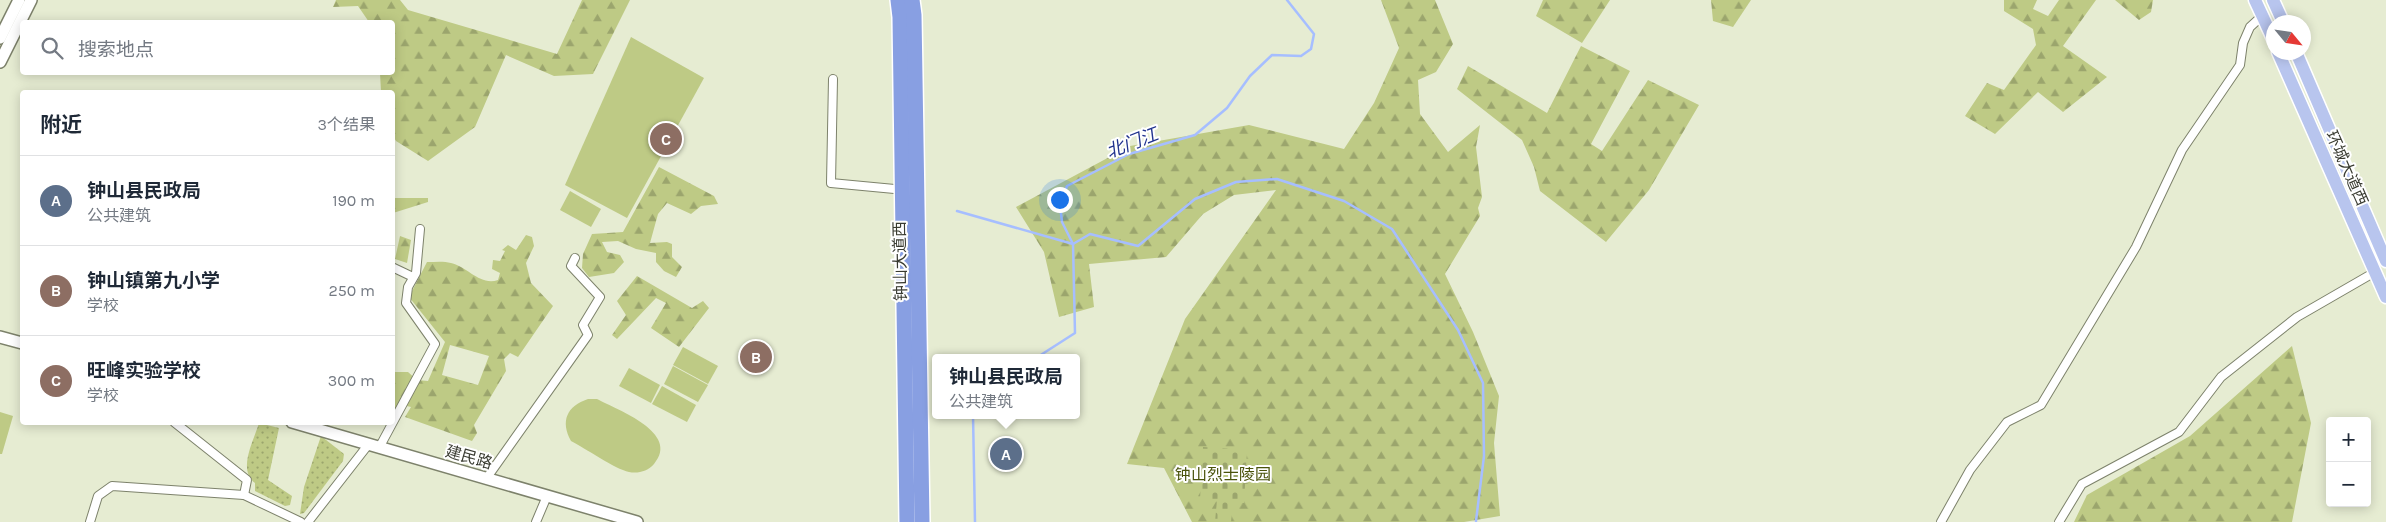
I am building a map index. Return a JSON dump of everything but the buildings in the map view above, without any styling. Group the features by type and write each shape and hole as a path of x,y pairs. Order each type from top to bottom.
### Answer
{"highway":[{"name":"钟山大道西","path":"898,0 910,190 922,522"},
{"name":"钟山大道西","path":"907,522 910,190 914,16 912,0"}],"main road":[{"path":"2255,0 2266,24"},
{"path":"2273,0 2280,15"},
{"name":"环城大道西","path":"2282,60 2386,297"},
{"name":"环城大道西","path":"2299,60 2386,261"}],"street":[{"path":"0,38 19,0"},
{"path":"21,20 31,0"},
{"path":"1941,522 1970,470 2007,422 2041,405 2136,247 2182,150 2240,66 2243,43 2250,27 2262,16"},
{"path":"0,62 20,22"},
{"path":"833,79 831,183 910,190"},
{"path":"395,412 435,344 406,303 408,287 416,273 420,229"},
{"path":"486,479 588,335 583,325 600,297 571,266 575,258"},
{"path":"395,268 413,277"},
{"path":"2059,522 2082,484 2179,432 2221,377 2297,317 2375,272"},
{"path":"0,337 20,342"},
{"path":"178,425 247,480 244,495"},
{"name":"建民路","path":"302,425 637,522"},
{"path":"308,522 374,447 387,425"},
{"path":"90,522 98,496 112,486 244,495 301,522"},
{"path":"536,522 546,496"}],"green space":[{"path":"336,0 400,0 408,10 557,54 582,0 630,0 593,74 554,76 506,55 475,127 428,161 396,141 395,90 381,90 380,75 395,75 395,20 368,20 358,6 333,7"},
{"path":"1381,0 1435,0 1453,44 1436,72 1418,80 1420,114 1448,152 1480,125 1476,147 1482,197 1478,208 1480,216 1445,274 1473,332 1499,396 1494,443 1500,516 1464,522 1192,522 1164,468 1127,464 1185,319 1276,190 1234,195 1203,214 1166,257 1089,264 1094,307 1059,317 1044,252 1016,207 1130,146 1249,125 1344,149 1374,103 1399,48"},
{"path":"1543,0 1610,0 1582,43 1536,16"},
{"path":"1711,0 1751,0 1733,27 1713,21"},
{"path":"2004,0 2037,0 2033,9 2048,16 2059,0 2096,0 2063,46 2107,77 2063,112 2038,92 1995,134 1965,116 1987,83 2004,90 2036,45 2033,29 2004,11"},
{"path":"2115,0 2153,0 2151,12 2139,20"},
{"path":"631,37 704,78 627,218 565,185"},
{"path":"1581,46 1630,71 1591,144 1602,151 1648,80 1699,105 1649,190 1606,242 1540,191 1534,167 1522,140 1457,89 1468,66 1547,113"},
{"path":"659,167 714,196 718,204 701,206 691,214 667,203 658,214 650,243 667,242 672,244 672,257 682,267 676,277 664,271 656,262 656,253 636,249 618,241 602,242 607,252 620,255 624,262 614,273 589,277 582,268 583,254 592,234 623,232"},
{"path":"570,191 601,209 591,227 560,210"},
{"path":"395,198 428,198 428,202 395,212"},
{"path":"526,235 532,237 534,246 526,263 531,283 553,306 518,357 510,353 504,359 506,371 474,425 477,433 472,441 405,417 411,407 398,404 395,411 395,372 408,372 417,380 428,381 445,342 409,297 427,262 451,263 485,280 498,280 500,273 492,269 493,260 500,261 505,251 502,250 508,245 516,250","holes":["450,345 489,356 478,385 442,375"]},
{"path":"400,236 411,240 407,263 395,259"},
{"path":"637,276 692,308 703,301 709,308 679,347 651,328 666,303 656,298 617,339 612,335 626,315 617,301"},
{"path":"2292,346 2311,423 2292,522 2074,522 2087,495 2190,436"},
{"path":"683,347 718,366 708,384 673,365"},
{"path":"673,366 708,385 698,402 664,384"},
{"path":"629,368 660,385 651,403 619,386"},
{"path":"662,386 696,405 687,422 652,404"},
{"path":"588,399 597,399 619,409 644,424 653,433 659,442 660,453 652,466 636,473 629,472 608,463 571,441 566,427 570,410"},
{"path":"0,412 13,416 2,454 0,454"},
{"path":"258,425 279,428 268,480 292,496 290,505 285,506 255,491 255,483 247,471 248,454"},
{"path":"321,436 344,454 343,461 304,513 300,514 304,487"},
{"name":"钟山烈士陵园","path":"1203,447 1247,450 1244,503 1233,503 1231,522 1215,522 1217,500 1200,499"}],"waterway":[{"name":"北门江","path":"1042,354 1075,333 1073,244 1062,222 1060,205 1067,186 1129,154 1195,135 1227,108 1250,76 1272,55 1301,56 1311,49 1314,34 1287,0"},
{"path":"957,211 1073,244 1090,234 1138,246 1195,199 1236,182 1277,179 1344,201 1392,229 1458,330 1483,383 1484,456 1476,521"},
{"name":"北门江","path":"973,419 975,522"}],"place":[{"name":"旺峰实验学校","path":"666,139"},
{"name":"钟山镇第九小学","path":"756,357"},
{"name":"钟山县民政局","path":"1006,454"}]}
